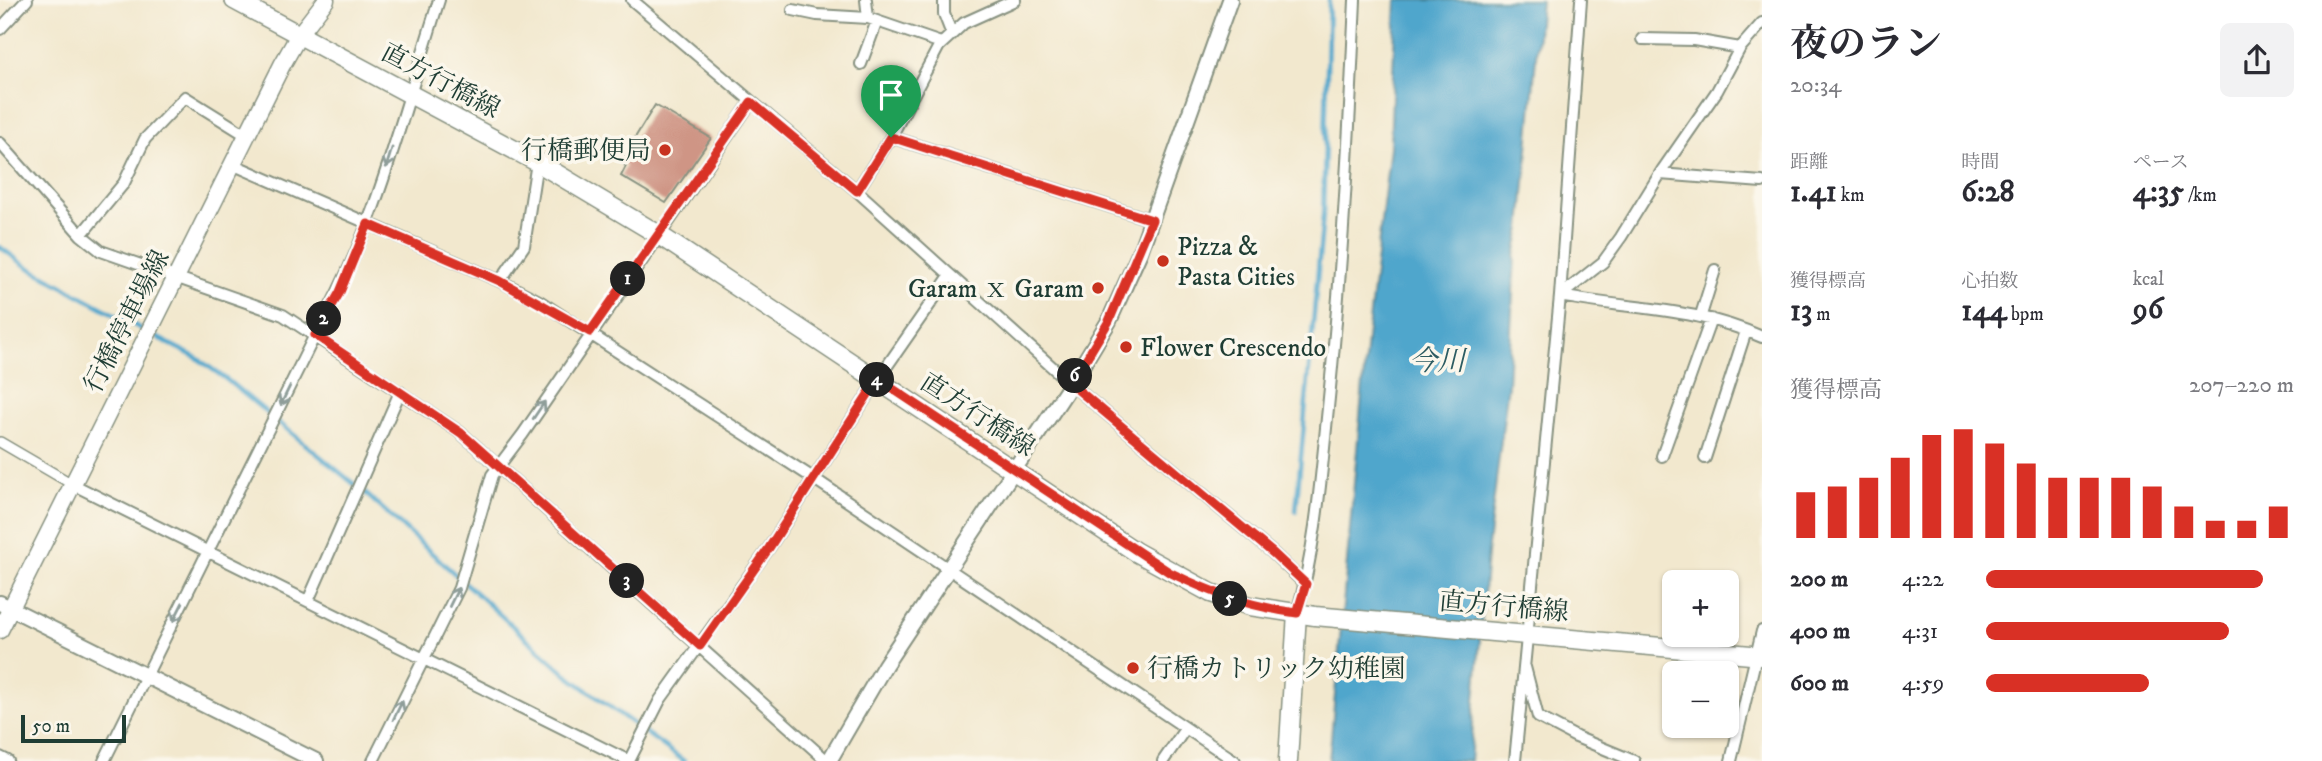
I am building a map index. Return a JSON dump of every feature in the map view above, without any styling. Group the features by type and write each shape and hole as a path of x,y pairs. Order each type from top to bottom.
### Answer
{"main road":[{"name":"直方行橋線","path":"234,0 537,162 659,235 1169,572 1211,593 1251,606 1306,615 1758,656"},
{"name":"行橋停車場線","path":"0,630 5,606 72,484 246,135 299,35 326,0"},
{"path":"1288,761 1306,615"}],"street":[{"path":"1,25 27,0"},
{"path":"104,761 315,335 340,292 368,224 439,0"},
{"path":"632,0 857,191 1071,384 1273,553 1306,584"},
{"path":"861,64 872,19 866,0"},
{"path":"944,0 944,14 951,32"},
{"path":"857,191 891,137 941,43 951,32 1015,0"},
{"path":"0,143 81,235 101,251 118,260 283,315 461,433 828,761 885,666 1071,384 1109,321 1152,220 1230,0"},
{"path":"1306,615 1306,584 1340,295 1355,0"},
{"path":"1515,761 1524,665 1522,634 1560,296 1581,0"},
{"path":"793,10 817,15 872,19 941,43"},
{"path":"1560,296 1603,262 1717,91 1740,48 1762,23"},
{"path":"1642,39 1693,40 1740,48"},
{"path":"81,235 124,183 145,139 185,97 246,135"},
{"path":"373,761 465,571 497,464 523,434 590,332 751,102"},
{"path":"891,137 1152,220"},
{"path":"500,281 524,246 537,162"},
{"path":"232,164 500,281 590,332 1235,761"},
{"path":"1660,174 1762,181"},
{"path":"1662,456 1706,317 1715,270"},
{"path":"0,442 72,484 629,761 660,700 769,548 878,379 950,277"},
{"path":"1560,296 1611,306 1654,306 1706,317 1762,337"},
{"path":"1705,458 1746,331"},
{"path":"308,601 400,391"},
{"path":"5,606 316,761"},
{"path":"1731,761 1762,631"},
{"path":"1524,665 1530,676 1538,717 1627,760"},
{"path":"1163,761 1185,729"},
{"path":"0,757 8,761"}],"water":[{"name":"今川","path":"1396,0 1541,0 1521,228 1515,256 1508,384 1487,554 1470,761 1329,761 1367,339 1390,147"}],"building":[{"name":"行橋郵便局","path":"655,105 711,138 666,203 621,176 626,166 620,162"}],"waterway":[{"path":"1296,511 1323,215 1329,0"},
{"path":"0,247 26,266 145,331"},
{"path":"152,335 197,358 227,380 365,493 568,676 684,761"}],"place":[{"name":"行橋郵便局","path":"665,150"},
{"name":"Pizza & Pasta Cities","path":"1163,261"},
{"name":"Garam ｘ Garam","path":"1098,288"},
{"name":"Flower Crescendo","path":"1126,347"},
{"name":"行橋カトリック幼稚園","path":"1133,668"}],"route":[{"path":"751,102 857,191 891,137 983,164 1152,220 1109,321 1071,384 1273,553 1306,584 1297,613 1251,606 1211,593 1169,572 878,379 769,548 700,646 461,433 315,335 340,292 368,224 500,281 590,332 751,102"}]}
